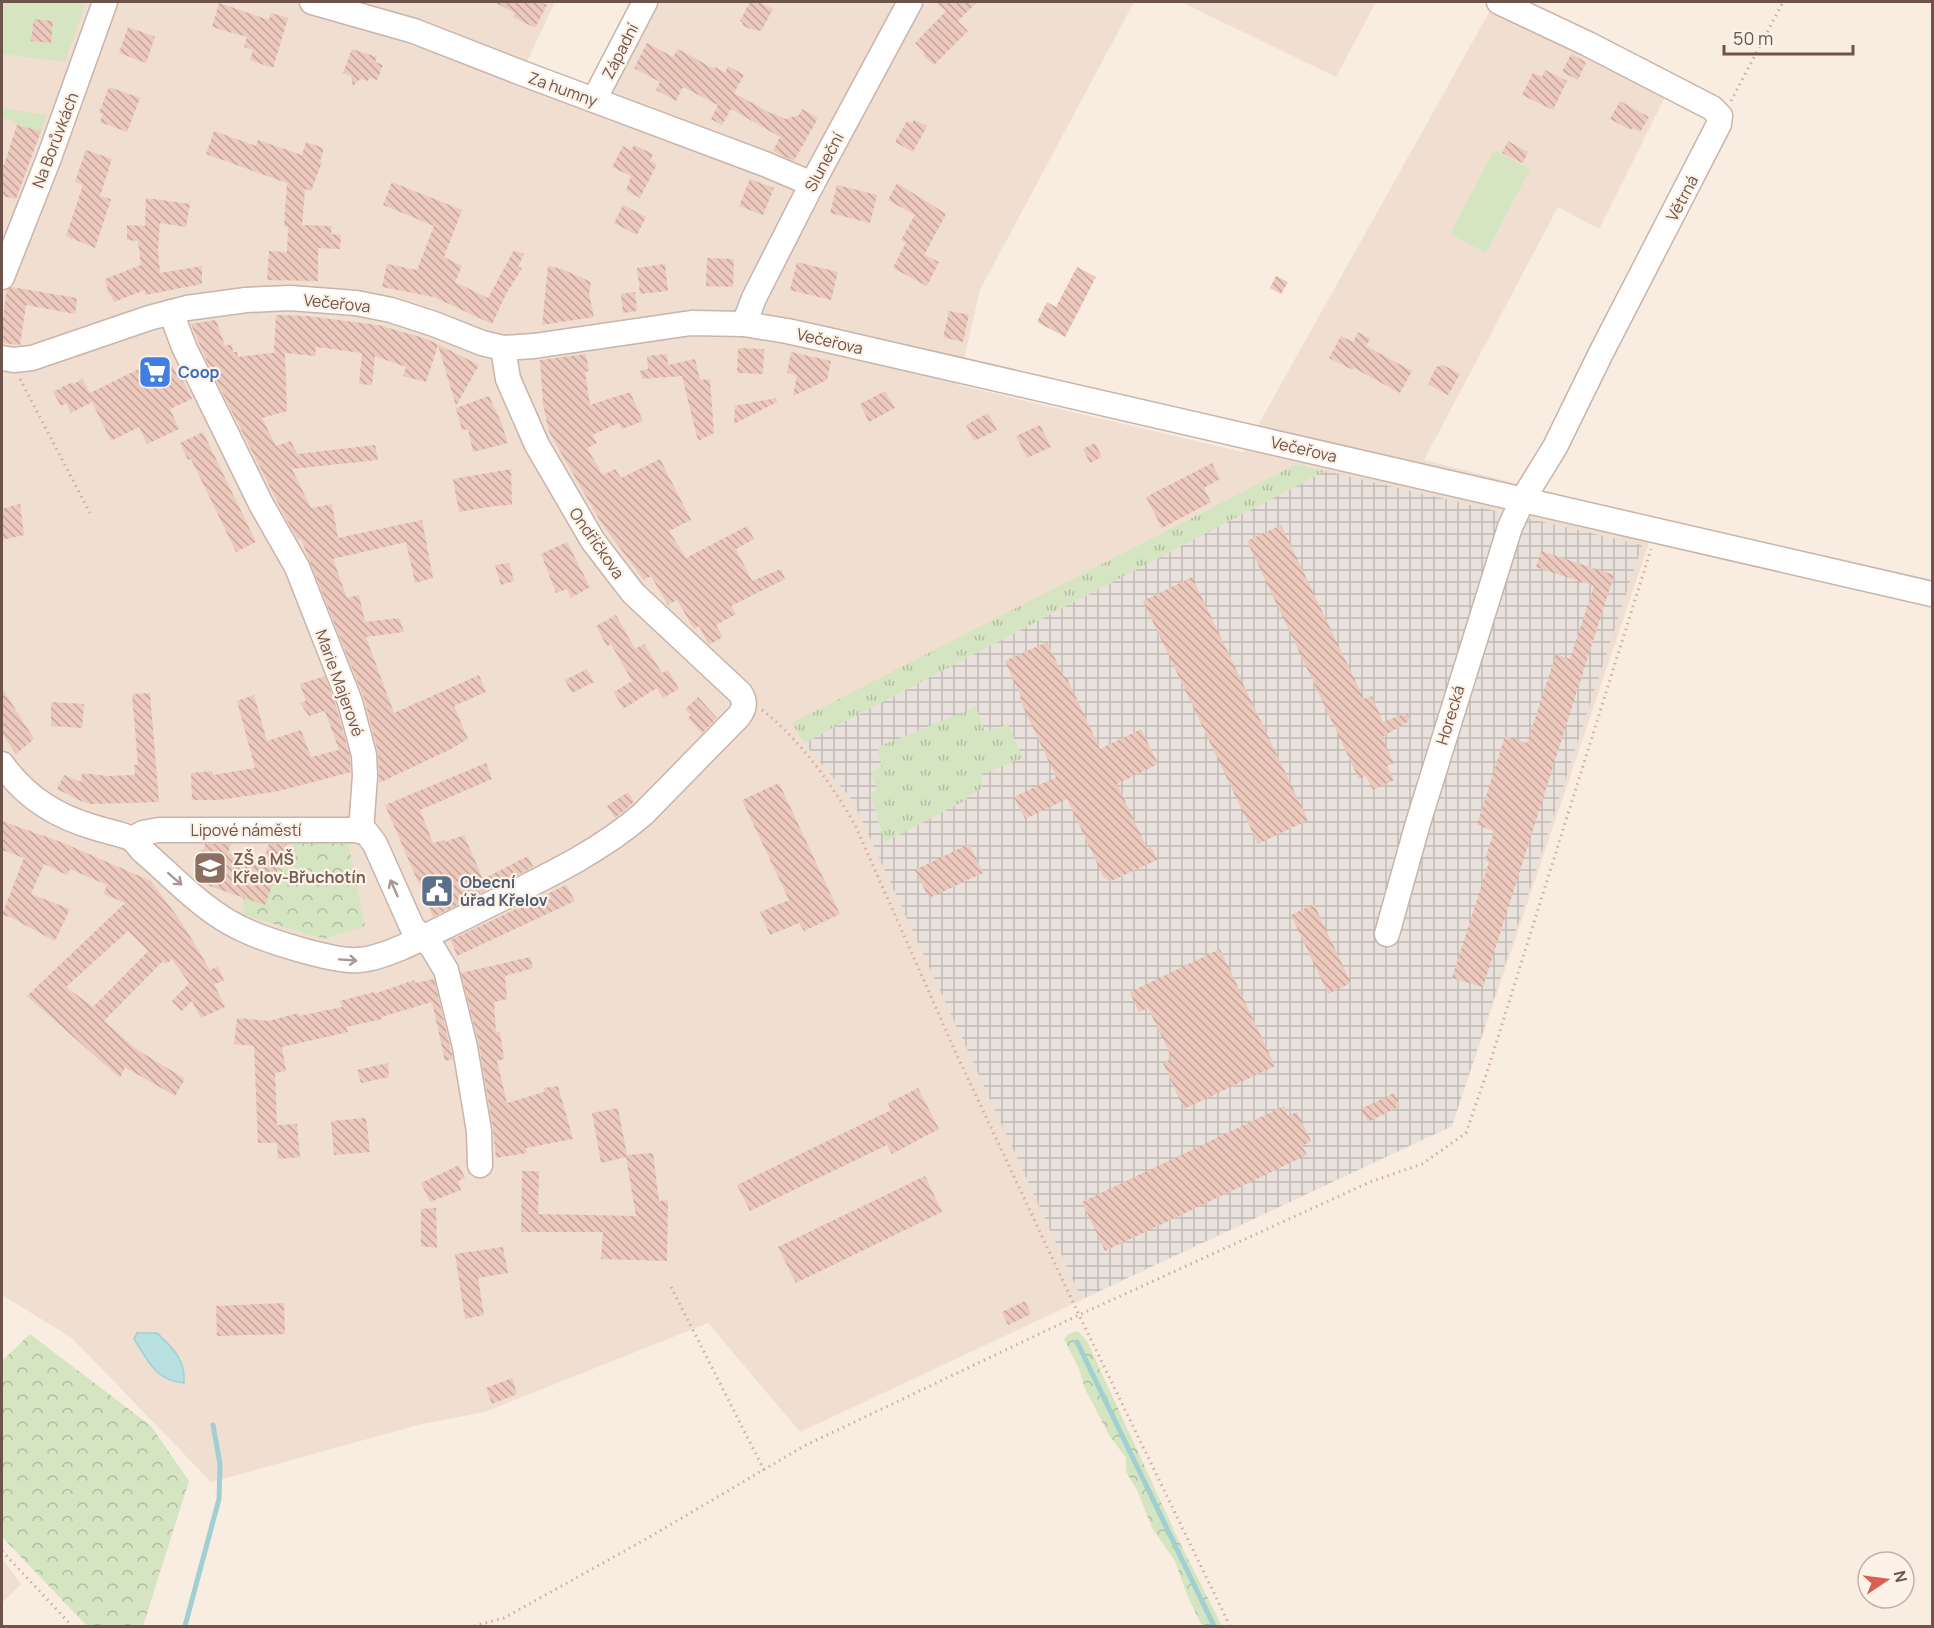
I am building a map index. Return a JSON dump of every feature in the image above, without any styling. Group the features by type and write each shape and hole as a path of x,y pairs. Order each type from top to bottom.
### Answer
{"street":[{"name":"Na Borůvkách","path":"2,277 49,158 105,2"},
{"name":"Za humny","path":"312,2 414,31 765,164 812,184"},
{"name":"Západní","path":"594,100 645,2"},
{"name":"Sluneční","path":"744,324 754,298 812,184 910,2"},
{"path":"1499,2 1588,44 1712,108 1720,116 1719,124"},
{"name":"Větrná","path":"1523,499 1547,462 1719,124"},
{"name":"Večeřova","path":"5,359 32,358 51,353 171,312 201,305 267,298 356,303 408,315 482,343 503,348 534,346 691,323 744,324 808,336 1932,594"},
{"name":"Marie Majerové","path":"171,312 184,347 265,511 297,567 353,711 365,764 361,831"},
{"name":"Ondříčkova","path":"503,348 508,379 537,445 593,541 633,593 740,693 745,704"},
{"name":"Horecká","path":"1387,934 1468,657 1510,527 1523,499"},
{"path":"2,767 30,796 52,811 78,823 132,839 172,877 240,928 339,959 356,961 371,958 424,937 607,843 651,806 739,716 745,704"},
{"name":"Lipové náměstí","path":"132,839 143,833 159,830 361,831"},
{"path":"361,831 371,837 412,927 424,937 441,961 450,983 465,1047 479,1131 480,1165"}],"path":[{"path":"1719,124 1784,2"},
{"path":"5,359 20,378 90,513"},
{"path":"474,1626 504,1618 646,1539 804,1446 1079,1315 1370,1182 1422,1164 1466,1133 1657,531"},
{"path":"745,704 753,705 765,712 799,746 846,808 955,1051 1079,1315 1230,1626"},
{"path":"671,1287 764,1470"},
{"path":"2,1551 72,1626"}],"shaded area":[{"path":"2,2 555,2 523,70 519,86 601,114 658,2 1134,2 980,290 958,385 1243,452 1492,7 1667,93 1599,229 1558,207 1424,460 1657,519 1452,1126 800,1432 708,1323 485,1412 422,1424 211,1482 72,1338 2,1295"},
{"path":"1181,2 1376,2 1336,77"},
{"path":"1325,471 1642,545 1452,1126 1082,1299 853,801 804,743"},
{"path":"2,1559 21,1584 2,1603"}],"green space":[{"path":"2,2 86,2 65,62 2,54"},
{"path":"2,108 47,115 41,131 17,125 10,119 2,119"},
{"path":"1494,150 1530,169 1486,253 1450,234"},
{"path":"1297,464 1325,471 804,743 792,723"},
{"path":"976,707 985,732 1008,724 1023,758 982,774 980,790 968,796 966,800 885,842 870,795 877,791 871,772 882,767 877,749"},
{"path":"294,841 348,842 365,926 324,939 244,915 243,897 279,866 284,868"},
{"path":"1078,1331 1087,1341 1178,1539 1222,1626 1202,1626 1187,1595 1175,1561 1152,1528 1137,1490 1126,1472 1126,1458 1109,1435 1085,1389 1079,1369 1064,1339 1068,1334"},
{"path":"30,1334 151,1426 189,1481 143,1626 87,1626 2,1537 2,1361"}],"water":[{"path":"137,1333 157,1333 168,1343 183,1367 184,1383 166,1378 154,1368 134,1339"}],"building":[{"path":"494,2 539,2 547,5 535,28 513,17 515,13"},
{"path":"750,2 759,2 773,9 761,31 750,29 742,25 743,22 740,21"},
{"path":"936,2 977,2 958,21 968,31 934,65 915,43 946,11"},
{"path":"219,3 269,20 271,13 288,18 273,68 250,60 253,50 244,47 247,37 212,27"},
{"path":"34,19 53,21 51,43 31,41"},
{"path":"128,27 155,37 146,63 119,53"},
{"path":"647,43 673,57 678,49 714,69 715,67 725,73 728,66 744,75 734,93 772,114 785,119 799,115 802,109 818,118 794,161 773,151 780,137 731,109 722,125 711,119 718,105 683,87 676,101 656,90 660,82 634,68"},
{"path":"352,49 377,57 375,62 383,65 377,80 370,77 368,81 360,79 353,86 351,76 343,73"},
{"path":"1571,54 1586,62 1578,80 1562,72"},
{"path":"1545,70 1567,81 1553,110 1522,95 1533,73 1542,77"},
{"path":"109,87 140,98 127,132 100,122 103,114 99,113"},
{"path":"1620,101 1649,117 1640,132 1610,119"},
{"path":"914,120 927,126 913,152 895,142 907,121 912,123"},
{"path":"17,125 41,131 16,199 2,196 2,164 4,165"},
{"path":"214,131 256,146 258,140 302,155 306,142 324,148 320,161 322,162 311,191 305,189 302,225 332,226 331,234 341,235 340,249 318,248 318,281 267,280 269,251 287,252 288,227 284,226 287,183 206,154"},
{"path":"1508,141 1528,152 1523,163 1502,153"},
{"path":"634,145 653,154 650,161 657,164 640,198 626,190 631,176 612,167 623,146 631,151"},
{"path":"86,150 112,159 100,196 111,199 95,248 66,236 83,185 75,182"},
{"path":"750,179 774,188 763,215 739,206"},
{"path":"392,182 462,210 444,257 462,266 455,282 488,298 514,250 524,254 518,267 522,268 509,288 492,324 434,297 382,287 387,264 417,270 434,226 383,205"},
{"path":"897,183 946,214 924,255 939,262 927,286 893,268 906,242 901,240 915,215 888,200"},
{"path":"837,185 877,195 870,223 830,213"},
{"path":"146,198 190,204 186,227 160,223 158,249 160,273 202,266 202,284 145,295 145,290 114,302 105,279 141,265 138,241 127,240 127,225 145,226"},
{"path":"623,205 646,217 637,235 614,223"},
{"path":"707,258 734,259 733,287 706,286"},
{"path":"797,262 838,272 831,300 790,290"},
{"path":"665,264 668,291 640,294 637,268"},
{"path":"548,266 562,269 591,282 589,294 594,317 542,325"},
{"path":"1077,267 1096,277 1065,337 1037,322 1047,302 1056,307"},
{"path":"1276,276 1288,282 1281,294 1270,288"},
{"path":"11,287 77,298 75,314 26,305 20,345 2,343 7,290"},
{"path":"635,292 637,311 623,313 621,294"},
{"path":"949,311 969,315 963,342 943,337"},
{"path":"276,315 307,316 378,325 427,339 479,365 456,406 438,345 426,382 403,376 406,367 375,356 372,385 359,384 362,353 316,347 315,356 285,353 287,411 262,418 276,446 291,441 297,454 375,445 378,460 292,469 311,508 332,504 338,538 422,520 433,578 415,583 406,542 333,559 347,598 359,595 365,622 399,618 404,632 366,637 394,713 479,675 486,692 454,706 468,739 379,783 378,752 364,698 301,539 298,540 281,509 208,364 191,324 216,320 225,346 232,344 233,352 237,352 238,357 279,352 274,352"},
{"path":"1358,332 1370,339 1366,346 1412,371 1400,393 1354,368 1353,370 1329,358 1341,336 1353,342"},
{"path":"738,348 764,349 763,374 737,373"},
{"path":"791,352 831,361 827,380 793,396 797,375 787,373"},
{"path":"586,354 589,371 585,372 590,405 630,392 643,421 622,429 619,423 592,435 597,443 587,448 603,475 615,469 621,478 660,459 691,520 669,531 686,558 747,526 754,539 736,549 752,581 781,569 785,579 731,606 736,614 716,625 723,637 709,645 699,626 694,629 677,600 668,605 651,576 644,580 602,524 549,432 543,404 540,360"},
{"path":"667,354 668,365 695,359 700,380 710,379 714,433 698,441 682,376 642,379 640,371 648,369 647,356"},
{"path":"161,358 165,369 172,365 178,376 180,375 192,399 170,409 179,429 147,444 139,427 111,441 92,402 71,413 66,403 61,406 53,392 82,379 90,393"},
{"path":"1443,365 1460,374 1448,395 1428,384 1436,367"},
{"path":"885,391 895,408 869,422 860,404"},
{"path":"489,396 508,443 473,452 468,429 462,430 456,408"},
{"path":"776,398 777,402 734,424 735,406"},
{"path":"988,413 997,430 974,441 966,425"},
{"path":"1040,425 1051,447 1027,458 1016,436"},
{"path":"203,432 256,542 236,552 191,459 188,460 180,443"},
{"path":"1095,443 1102,457 1090,463 1083,449"},
{"path":"1212,463 1220,479 1204,488 1211,502 1162,528 1146,497"},
{"path":"511,469 512,505 459,512 453,479"},
{"path":"20,504 24,535 2,540 2,509"},
{"path":"1281,525 1364,699 1372,696 1383,722 1407,713 1411,720 1382,737 1394,763 1387,766 1394,780 1373,790 1366,776 1359,779 1247,541"},
{"path":"567,542 590,587 571,598 567,589 556,593 541,554"},
{"path":"1541,551 1614,575 1483,987 1452,978 1489,862 1485,860 1494,831 1477,825 1505,736 1527,743 1556,654 1570,659 1594,586 1536,567"},
{"path":"509,563 514,581 501,585 495,565"},
{"path":"1192,577 1308,820 1258,844 1143,601"},
{"path":"616,615 635,649 644,644 662,673 668,670 679,689 663,698 657,688 623,709 614,692 632,681 611,644 607,646 596,626"},
{"path":"1047,642 1064,677 1066,676 1100,749 1141,729 1158,764 1117,784 1147,848 1151,846 1157,860 1109,882 1106,877 1104,878 1067,799 1025,819 1014,797 1056,777 1019,698 1021,697 1005,661"},
{"path":"587,669 594,682 572,693 565,680"},
{"path":"325,676 350,757 351,772 279,791 219,800 192,800 191,773 212,771 213,775 255,768 237,701 254,695 267,741 301,730 311,757 339,750 325,711 309,716 300,703 306,701 300,684"},
{"path":"2,688 34,739 16,754 2,733"},
{"path":"150,693 159,802 91,804 57,789 64,775 81,782 82,773 108,776 135,775 134,765 138,765 132,694"},
{"path":"698,697 717,718 702,733 688,718 691,715 685,709"},
{"path":"51,702 84,704 82,728 51,726"},
{"path":"486,763 492,779 420,810 433,843 444,840 445,842 464,835 483,879 528,856 533,867 433,917 385,805"},
{"path":"779,783 840,914 804,931 799,923 770,935 760,912 789,900 742,800"},
{"path":"628,792 634,802 615,818 607,806"},
{"path":"2,821 61,842 151,881 182,923 210,970 218,966 224,981 214,984 225,1007 201,1018 192,1001 182,1011 172,1001 189,983 172,959 166,964 163,961 104,1021 136,1049 185,1079 175,1096 125,1067 120,1078 27,996 125,903 104,894 107,885 70,869 67,875 44,864 31,894 70,909 55,941 2,915 24,858 2,850","holes":["128,931 148,951 93,1007 66,987"]},
{"path":"205,844 230,844 228,853 262,864 269,844 287,844 265,905 198,882 194,878 201,850 203,851"},
{"path":"969,844 983,873 929,898 915,870"},
{"path":"566,885 575,901 457,956 451,940"},
{"path":"1314,904 1351,983 1328,994 1291,915"},
{"path":"1220,949 1275,1066 1184,1109 1163,1063 1172,1058 1148,1008 1139,1012 1130,992"},
{"path":"530,957 533,968 505,976 507,999 494,1002 496,1032 500,1032 504,1059 497,1061 507,1103 544,1092 544,1088 558,1086 573,1139 526,1148 527,1153 496,1158 479,1045 461,973"},
{"path":"434,979 453,1059 445,1061 432,1002 381,1017 382,1019 346,1027 348,1032 282,1047 286,1071 275,1073 277,1125 297,1124 300,1157 278,1159 277,1143 258,1143 254,1046 234,1044 237,1018 269,1021 298,1013 299,1016 342,1007 340,1001 374,992 374,994 414,980 415,983"},
{"path":"388,1063 389,1077 361,1083 357,1070"},
{"path":"918,1088 939,1129 892,1154 887,1145 750,1211 737,1185 891,1110 888,1103"},
{"path":"1394,1093 1400,1106 1368,1122 1361,1109"},
{"path":"1284,1106 1288,1116 1297,1112 1311,1141 1302,1146 1307,1155 1105,1251 1082,1202"},
{"path":"618,1108 627,1155 653,1153 659,1201 668,1200 667,1261 601,1259 603,1232 521,1232 522,1171 539,1171 538,1214 636,1216 626,1157 601,1163 592,1113"},
{"path":"366,1118 370,1152 334,1155 331,1121"},
{"path":"459,1165 465,1178 458,1181 461,1190 430,1202 421,1183"},
{"path":"925,1176 942,1212 796,1283 778,1247"},
{"path":"436,1208 437,1248 421,1246 421,1209"},
{"path":"503,1247 508,1273 478,1278 484,1315 465,1319 455,1254"},
{"path":"1025,1301 1031,1314 1008,1325 1002,1312"},
{"path":"284,1303 285,1334 217,1336 216,1306"},
{"path":"512,1378 517,1394 492,1404 486,1388"}],"waterway":[{"path":"1077,1342 1214,1626"},
{"path":"185,1626 219,1499 220,1464 213,1425"}],"place":[{"name":"Coop","path":"155,372"},
{"name":"ZŠ a MŠ Křelov-Břuchotín","path":"210,868"},
{"name":"Obecní úřad Křelov","path":"437,891"}]}
